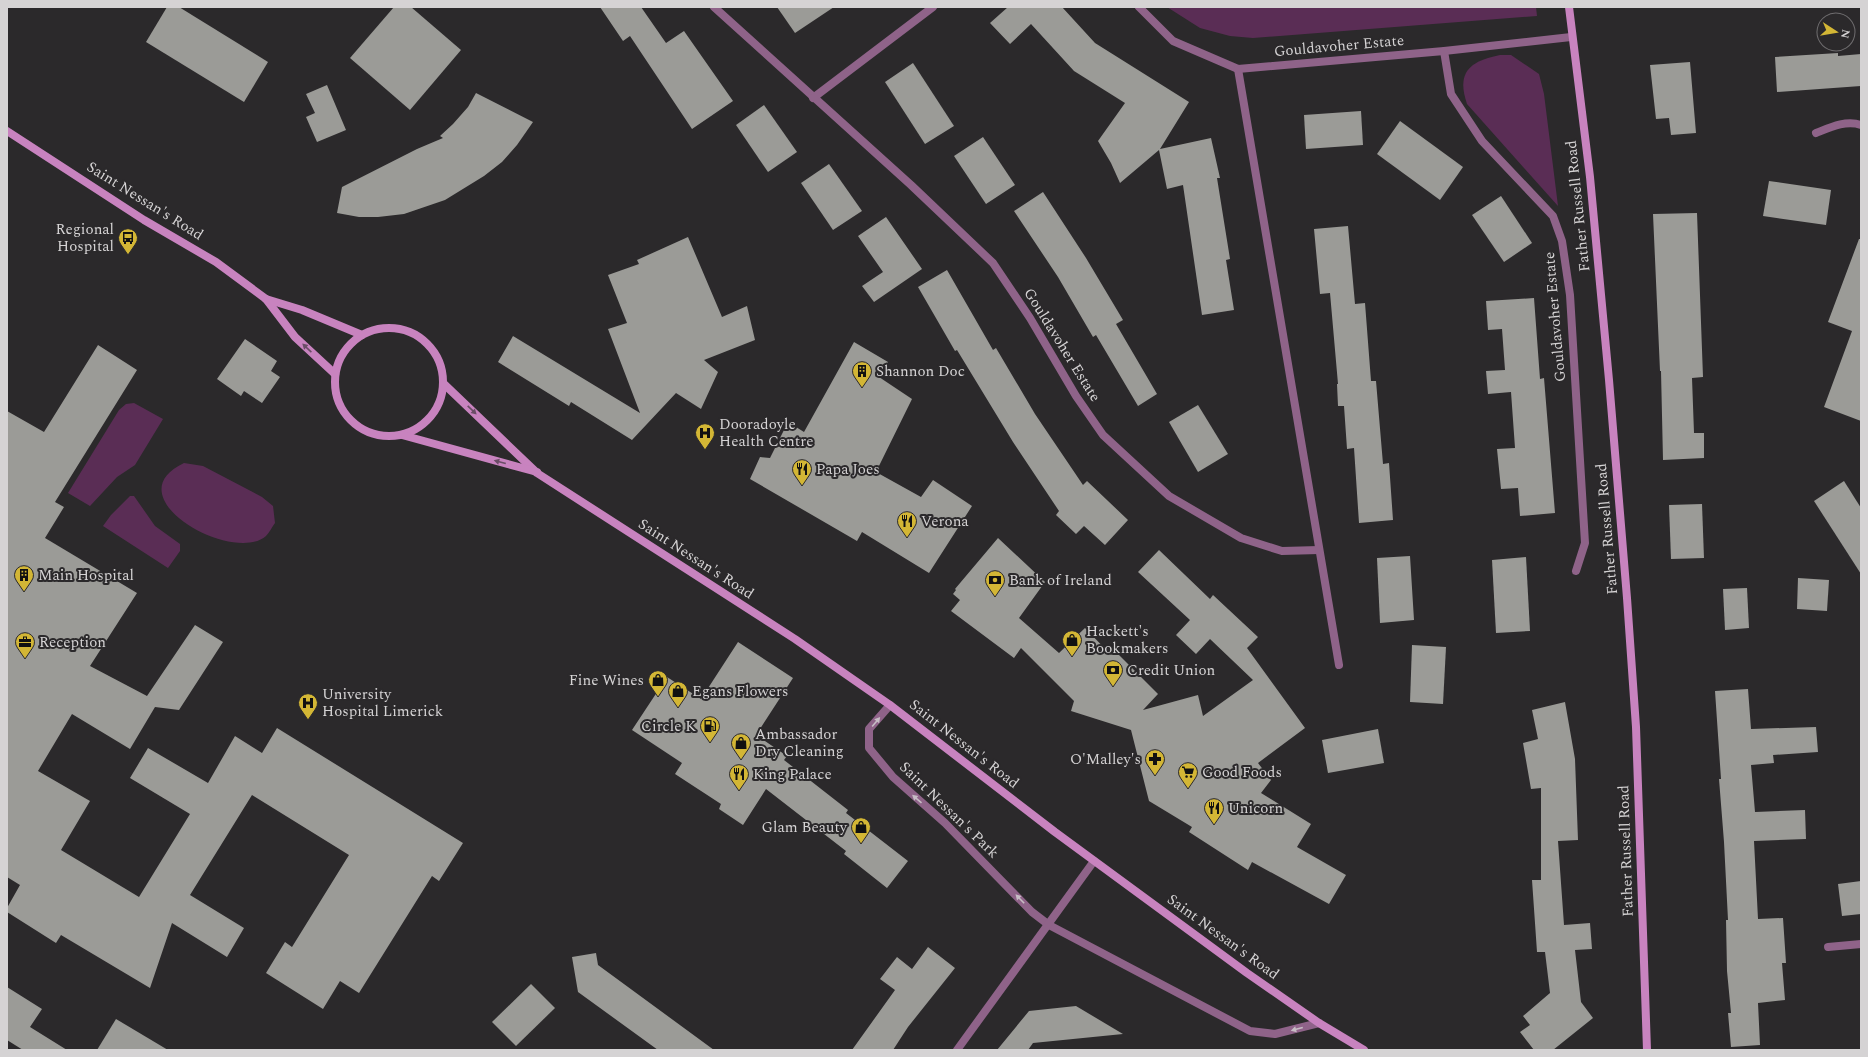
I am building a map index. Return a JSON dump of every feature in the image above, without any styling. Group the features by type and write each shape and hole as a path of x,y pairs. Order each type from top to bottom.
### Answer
{"main road":[{"name":"Father Russell Road","path":"1569,7 1571,37 1590,185 1610,388 1627,598 1636,727 1647,1050"},
{"name":"Saint Nessan's Road","path":"7,130 144,220 216,262 266,299 295,337 335,374"},
{"name":"Saint Nessan's Road","path":"266,299 302,310 362,335"},
{"path":"379,328 400,328 419,336 433,349 442,366 444,384 441,400 434,414 421,427 402,435 379,436 355,425 342,409 335,392 335,374 344,351 362,335 379,328"},
{"name":"Saint Nessan's Road","path":"444,384 537,473 795,639 890,705 1094,861 1247,973 1319,1023 1364,1050"},
{"name":"Saint Nessan's Road","path":"402,435 537,473"}],"street":[{"name":"Gouldavoher Estate","path":"714,7 911,185 993,263 1030,318 1076,396 1103,435 1169,496 1241,538 1282,551 1319,550"},
{"path":"813,98 933,7"},
{"name":"Gouldavoher Estate","path":"1139,7 1173,41 1238,69 1444,51 1571,37"},
{"name":"Gouldavoher Estate","path":"1444,51 1451,94 1482,141 1553,216 1562,241 1570,295 1585,543 1576,571"},
{"path":"1238,69 1339,665"},
{"path":"1816,133 1837,125 1854,123 1861,125"},
{"name":"Saint Nessan's Park","path":"890,705 869,730 869,748 894,777 945,823 1032,912 1049,925 1250,1031 1275,1034 1319,1023"},
{"path":"957,1050 1094,861"},
{"path":"1828,947 1861,944"}],"shaded area":[{"path":"1167,7 1536,7 1537,16 1253,38 1230,36 1200,28"},
{"path":"1500,55 1511,55 1539,74 1544,94 1558,206 1467,104 1463,84 1468,70 1473,65 1481,61"},
{"path":"134,403 163,419 135,465 117,477 90,506 68,493 119,410 126,404"},
{"path":"184,463 203,466 262,497 273,506 275,523 267,535 250,543 229,542 207,535 186,523 170,509 162,493 165,477"},
{"path":"130,496 134,496 155,526 180,544 180,551 168,568 103,526 111,515"}],"building":[{"path":"167,7 179,7 268,62 244,102 146,42"},
{"path":"394,7 411,7 461,50 410,110 350,58"},
{"path":"600,7 641,7 666,43 684,31 733,101 692,129 630,36 623,41"},
{"path":"777,7 834,7 795,33"},
{"path":"1008,7 1062,7 1095,43 1189,102 1160,149 1211,138 1220,178 1217,178 1230,259 1226,260 1234,310 1202,315 1183,185 1167,189 1159,150 1120,183 1111,163 1098,141 1125,103 1074,71 1031,24 1010,44 990,23"},
{"path":"1838,53 1838,56 1861,54 1861,86 1777,92 1775,57"},
{"path":"1690,62 1696,133 1671,135 1669,118 1656,119 1650,65"},
{"path":"913,63 954,126 925,144 885,82"},
{"path":"327,85 346,130 317,142 306,117 315,113 306,94"},
{"path":"476,93 533,122 517,145 502,162 484,176 445,200 404,214 378,217 359,217 337,213 342,187 417,149 443,138 440,136 468,107"},
{"path":"764,105 797,152 768,172 736,125"},
{"path":"1361,111 1363,145 1306,149 1304,115"},
{"path":"1400,121 1463,167 1440,200 1377,154"},
{"path":"983,137 1015,185 986,204 954,156"},
{"path":"829,164 862,211 833,230 801,183"},
{"path":"1769,181 1831,190 1826,225 1763,216"},
{"path":"1043,192 1086,258 1123,320 1116,324 1157,394 1138,406 1096,335 1093,337 1058,277 1014,211"},
{"path":"1501,196 1532,243 1504,262 1472,215"},
{"path":"1697,213 1703,377 1692,378 1694,433 1704,433 1704,458 1663,460 1661,371 1653,214"},
{"path":"886,217 922,269 874,302 862,286 883,272 858,236"},
{"path":"1348,226 1355,304 1365,303 1371,381 1376,381 1383,464 1389,463 1393,520 1359,523 1354,448 1347,449 1344,406 1338,406 1338,384 1330,293 1320,294 1314,229"},
{"path":"688,237 722,317 747,306 755,340 704,360 718,372 701,409 676,393 632,440 571,402 569,406 498,362 513,336 640,413 608,329 627,323 608,275 639,264 637,260"},
{"path":"1859,239 1861,239 1861,421 1824,407 1852,331 1828,322"},
{"path":"947,270 993,350 996,348 1035,414 1083,485 1087,481 1128,520 1105,545 1084,526 1076,534 1056,515 1059,511 1013,442 957,350 955,351 918,287"},
{"path":"1534,298 1540,379 1544,378 1555,513 1520,516 1518,488 1501,489 1497,449 1515,448 1511,392 1488,394 1486,371 1505,370 1502,329 1488,330 1486,301"},
{"path":"245,339 277,361 271,371 280,377 262,403 244,391 241,396 217,379"},
{"path":"854,342 888,362 879,377 912,399 876,472 921,497 933,480 972,506 929,573 862,532 857,541 750,479 760,457 770,458 788,422 804,432"},
{"path":"98,345 137,370 55,502 64,507 45,538 137,593 90,666 147,696 195,625 223,642 179,710 155,707 130,749 72,714 38,771 90,801 61,850 139,897 190,814 130,778 148,748 208,783 235,736 262,753 277,728 463,843 439,881 432,876 359,993 340,981 323,1009 266,973 285,942 292,947 349,855 252,795 190,895 244,928 227,957 172,923 150,988 61,935 56,943 7,912 7,908 20,885 7,877 7,411 44,432"},
{"path":"1198,405 1228,454 1198,472 1169,422"},
{"path":"1844,481 1861,508 1861,574 1814,501"},
{"path":"1702,504 1704,558 1671,559 1669,505"},
{"path":"998,538 1045,582 1019,618 1059,653 1085,628 1111,655 1115,651 1158,694 1143,710 1198,695 1203,716 1253,680 1210,639 1196,654 1176,635 1190,620 1138,572 1159,550 1210,599 1213,595 1258,637 1247,648 1305,728 1258,763 1271,780 1261,793 1311,824 1297,847 1346,875 1329,904 1252,862 1248,870 1189,832 1192,827 1149,801 1131,730 1071,711 1074,701 1021,648 1014,658 951,611 960,600 953,594 956,590 955,589"},
{"path":"1410,556 1414,620 1380,623 1377,558"},
{"path":"1526,557 1530,631 1496,633 1492,560"},
{"path":"1798,578 1829,580 1827,611 1797,609"},
{"path":"1747,588 1749,628 1725,630 1723,589"},
{"name":"Circle K","path":"738,642 793,678 756,735 787,756 784,760 848,810 846,813 908,861 887,888 844,854 846,851 766,789 743,825 719,809 721,804 675,774 682,763 632,730 667,677 701,699"},
{"path":"1412,645 1446,647 1443,704 1410,702"},
{"path":"1748,689 1751,729 1816,727 1818,752 1773,755 1774,763 1751,765 1755,812 1805,810 1806,839 1754,841 1758,919 1783,918 1786,963 1782,963 1785,1000 1758,1003 1760,1045 1731,1047 1728,1013 1731,1013 1727,971 1726,920 1728,920 1715,691"},
{"path":"1565,702 1575,759 1578,840 1558,841 1564,925 1590,923 1592,949 1575,950 1581,1002 1593,1018 1553,1050 1534,1050 1520,1032 1530,1025 1523,1016 1550,993 1545,952 1537,952 1532,880 1541,880 1541,788 1531,789 1523,743 1538,739 1532,710"},
{"path":"1378,729 1384,763 1328,773 1322,740"},
{"path":"1861,881 1861,914 1842,916 1838,884"},
{"path":"928,947 955,968 908,1027 893,1050 852,1050 895,990 880,979 897,957 912,969"},
{"path":"596,953 598,965 714,1050 658,1050 578,992 572,957"},
{"path":"531,984 555,1008 516,1046 492,1022"},
{"path":"7,987 42,1009 30,1027 67,1050 23,1050 7,1040"},
{"path":"1076,1006 1123,1034 1033,1043 1028,1050 997,1050 1029,1011"},
{"path":"116,1019 168,1050 97,1050"}],"place":[{"name":"Regional Hospital","path":"128,255"},
{"name":"Shannon Doc","path":"862,388"},
{"name":"Dooradoyle Health Centre","path":"705,450"},
{"name":"Papa Joes","path":"802,486"},
{"name":"Verona","path":"907,538"},
{"name":"Main Hospital","path":"24,592"},
{"name":"Bank of Ireland","path":"995,597"},
{"name":"Hackett's Bookmakers","path":"1072,657"},
{"name":"Reception","path":"25,659"},
{"name":"Credit Union","path":"1113,687"},
{"name":"Fine Wines","path":"658,697"},
{"name":"Egans Flowers","path":"678,708"},
{"name":"University Hospital Limerick","path":"308,720"},
{"name":"Circle K","path":"710,743"},
{"name":"Ambassador Dry Cleaning","path":"741,760"},
{"name":"O'Malley's","path":"1155,776"},
{"name":"Good Foods","path":"1188,789"},
{"name":"King Palace","path":"739,791"},
{"name":"Unicorn","path":"1214,825"},
{"name":"Glam Beauty","path":"861,844"}]}
